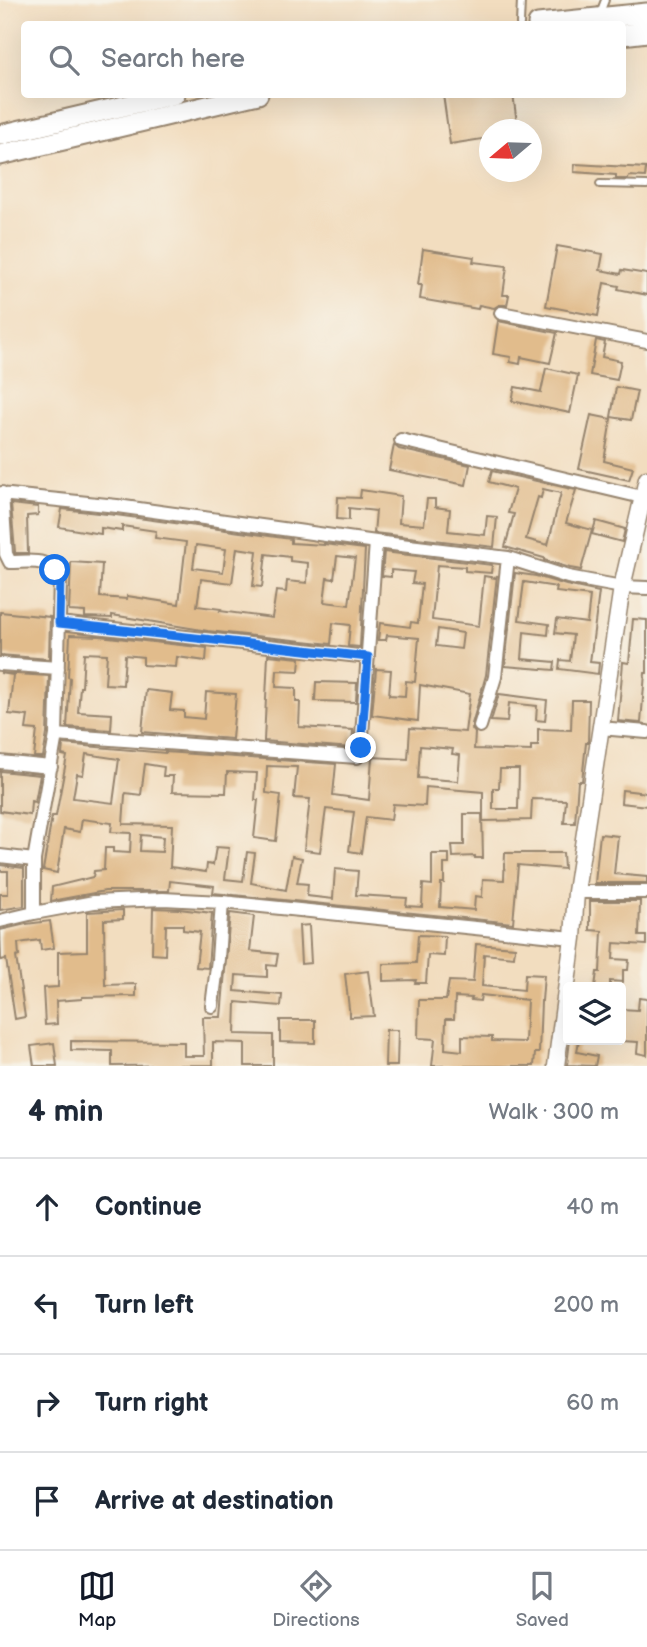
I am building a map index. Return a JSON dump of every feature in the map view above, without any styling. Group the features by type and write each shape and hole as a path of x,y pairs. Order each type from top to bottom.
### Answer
{"highway":[{"path":"551,21 602,9 647,13"},
{"path":"626,35 647,32"},
{"path":"0,135 158,98"},
{"path":"0,155 241,98"}],"main road":[{"path":"556,1066 573,938 576,892 600,728 622,587 647,479"}],"street":[{"path":"501,313 647,341"},
{"path":"401,440 642,497"},
{"path":"34,912 34,860 56,735 60,578 55,570 44,562 10,562 6,554 1,494 117,506 508,558 568,577 622,587 647,588"},
{"path":"56,735 357,757 361,748 376,542"},
{"path":"480,726 495,677 508,558"},
{"path":"59,623 368,657"},
{"path":"0,664 58,668"},
{"path":"600,728 647,732"},
{"path":"0,762 51,767"},
{"path":"0,856 34,860"},
{"path":"576,892 647,892"},
{"path":"0,921 94,902 163,899 222,902 573,938"},
{"path":"212,1006 222,902"}],"lane":[{"path":"520,21 521,0"},
{"path":"600,184 647,186"}],"building":[{"path":"444,98 514,98 516,119 479,119 479,140 450,144"},
{"path":"575,164 646,168 645,177 616,179 616,175 574,172"},
{"path":"557,246 603,254 600,270 621,274 622,270 647,274 647,295 604,283 598,316 546,306"},
{"path":"423,249 474,257 473,262 507,266 503,295 509,295 507,305 494,308 479,305 478,309 420,299 422,285 418,285"},
{"path":"498,321 557,333 550,363 521,357 520,364 510,362 511,357 493,354"},
{"path":"596,340 605,342 602,357 621,361 617,380 590,375"},
{"path":"546,368 578,375 570,413 512,401 515,387 541,392"},
{"path":"616,387 637,391 631,420 611,417"},
{"path":"591,415 611,419 604,461 633,468 629,480 579,469"},
{"path":"394,445 399,449 470,465 466,485 389,470"},
{"path":"492,471 576,490 566,523 592,530 581,570 505,547 514,514 508,513 515,489 489,482","holes":["543,489 561,493 548,545 526,539 538,497 541,498"]},
{"path":"361,490 401,496 399,523 424,525 427,499 435,499 435,507 450,509 448,531 485,535 487,516 497,517 494,547 374,533 376,511 349,508 349,520 337,519 338,497 360,498"},
{"path":"11,504 38,507 38,515 27,516 28,553 15,553"},
{"path":"62,509 291,539 291,543 365,549 360,647 348,646 350,625 333,623 331,644 208,631 112,615 112,618 85,617 85,612 69,611 71,562 102,564 100,597 127,599 127,596 179,604 186,542 155,538 156,531 122,526 122,531 101,528 101,534 59,527","holes":["196,545 226,549 223,572 193,568","237,548 257,551 253,586 262,587 266,554 308,563 307,583 287,581 286,592 276,591 272,618 197,606 201,579 232,583","337,556 355,558 349,605 324,602 327,578 334,579"]},
{"path":"596,521 625,529 622,542 592,534"},
{"path":"384,552 492,565 491,573 465,571 465,567 437,565 432,620 479,626 484,576 496,578 497,575 486,675 472,724 475,733 474,749 531,751 531,746 538,746 538,729 571,730 572,700 589,700 588,743 582,781 578,781 575,823 564,823 566,800 532,799 531,820 483,821 483,792 426,787 425,806 393,804 391,820 366,817 361,853 349,851 354,812 326,809 320,852 304,850 310,799 294,798 297,767 267,766 266,793 281,795 276,841 254,838 258,800 255,800 257,773 227,772 226,793 172,792 173,776 163,776 164,767 145,764 141,795 125,795 123,824 172,825 170,867 206,872 207,864 213,865 216,847 229,848 225,879 243,881 247,852 255,853 251,883 286,890 292,856 302,858 297,883 308,884 307,896 333,899 335,869 358,871 356,895 407,898 406,906 422,907 423,884 432,885 432,854 449,854 449,864 444,864 440,907 474,910 475,896 482,897 483,879 504,880 505,853 563,853 564,869 518,865 513,923 213,893 214,886 170,881 169,891 105,891 51,901 52,887 93,877 94,871 104,870 105,848 113,848 113,852 130,853 131,833 111,832 112,823 82,819 80,832 64,829 57,873 43,870 52,816 56,816 67,756 62,755 63,744 336,764 333,795 369,800 372,757 408,759 410,728 465,732 470,694 420,685 418,721 372,715 376,669 391,670 389,695 405,696 406,681 415,682 419,638 387,635 386,640 378,640 380,623 410,627 411,622 418,623 422,584 412,583 414,572 391,570 391,577 382,576","holes":["438,629 463,633 461,649 436,646","420,746 453,749 452,754 460,755 458,781 418,778","86,754 119,759 113,803 73,798 77,774 83,775","500,769 519,769 518,809 493,809 493,788 499,788","141,835 163,837 162,852 140,851"]},
{"path":"515,573 599,592 590,662 599,663 598,674 559,669 560,660 570,661 573,635 555,633 557,619 587,623 590,596 556,592 557,587 524,582 519,620 549,624 548,635 524,632 522,659 555,662 554,670 505,666"},
{"path":"0,612 50,617 49,659 0,655"},
{"path":"633,619 647,620 647,673 641,723 618,721 623,662 629,663"},
{"path":"70,635 207,648 206,661 177,657 176,667 143,665 143,657 125,655 123,685 105,684 107,654 84,653 78,712 112,714 111,730 67,727"},
{"path":"268,655 300,658 299,671 277,670 276,687 296,688 296,702 300,702 299,727 353,730 352,748 264,741"},
{"path":"0,673 49,676 47,734 43,757 34,757 37,730 26,729 28,716 9,714 13,675"},
{"path":"316,682 357,683 356,702 315,701"},
{"path":"146,690 172,693 170,710 184,711 184,717 204,719 206,692 236,694 232,739 142,732"},
{"path":"499,694 547,700 545,721 536,720 537,706 509,703 507,722 491,721"},
{"path":"0,771 40,775 35,802 31,801 30,815 0,811"},
{"path":"622,790 647,793 647,806 621,803"},
{"path":"464,814 482,814 483,858 453,857 452,845 464,845"},
{"path":"600,834 618,836 614,874 647,877 647,883 595,883"},
{"path":"0,865 24,868 24,906 0,910 0,894 8,894 8,871 0,871"},
{"path":"590,901 640,901 639,936 646,936 646,945 614,943 613,959 629,960 628,970 623,970 623,982 596,982 597,972 600,972 602,931 590,930"},
{"path":"153,908 212,913 208,968 196,967 200,932 183,930 183,925 166,925 165,955 152,954"},
{"path":"123,910 123,919 104,920 105,985 136,984 136,996 82,997 56,1001 57,1024 45,1025 43,988 58,987 58,952 87,951 87,912"},
{"path":"230,913 254,916 250,951 278,954 276,966 267,965 267,977 236,975 235,991 282,995 281,1006 236,1002 235,1034 273,1035 273,1066 245,1066 245,1043 213,1042 213,1065 112,1066 112,1051 71,1050 71,1041 184,1042 184,1056 204,1056 203,1017 221,1017"},
{"path":"50,921 54,948 41,950 40,940 18,943 19,956 16,957 25,1017 15,1019 6,959 1,960 0,930"},
{"path":"309,925 311,963 301,964 299,926"},
{"path":"418,935 445,936 444,956 428,955 426,983 415,983 416,980 383,981 383,964 416,963"},
{"path":"476,944 515,947 514,957 484,954 482,986 524,990 525,974 544,975 539,1053 535,1053 534,1066 432,1066 435,1039 418,1038 419,1000 446,1000 449,981 473,982","holes":["481,995 527,1000 525,1042 492,1041 492,1037 462,1036 462,1051 445,1049 446,1019 454,1019 455,997 480,1001"]},
{"path":"368,971 374,1016 350,1017 345,974"},
{"path":"639,998 647,999 647,1055 637,1053 638,1042 626,1041 626,1009 638,1010"},
{"path":"280,1020 315,1020 315,1043 280,1042"},
{"path":"386,1030 398,1030 397,1066 385,1066"},
{"path":"54,1043 57,1066 34,1066 31,1046"},
{"path":"569,1045 578,1045 577,1052 597,1056 595,1066 567,1065"}],"route":[{"path":"55,570 60,578 59,623 368,657 361,748"}]}
